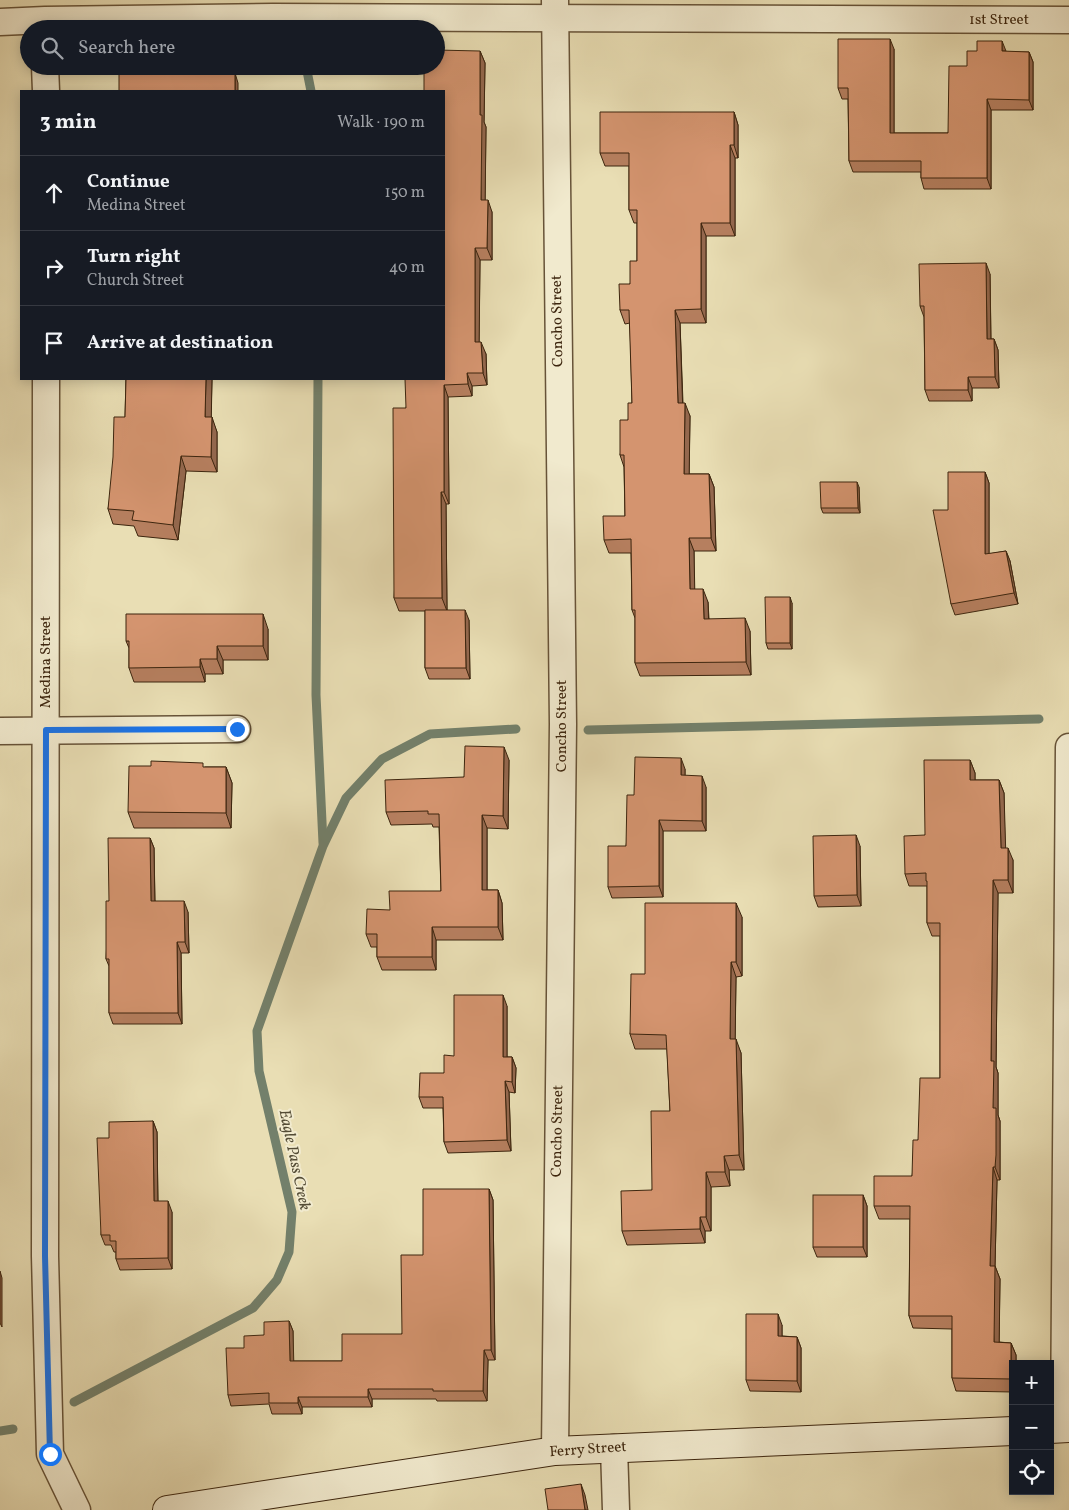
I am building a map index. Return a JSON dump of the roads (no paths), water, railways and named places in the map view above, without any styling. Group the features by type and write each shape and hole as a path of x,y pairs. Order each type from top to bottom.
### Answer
{"street":[{"name":"1st Street","path":"0,22 45,16 273,17 555,9 1069,20"},
{"name":"Concho Street","path":"555,9 562,734 555,1451"},
{"path":"46,75 46,90"},
{"name":"Medina Street","path":"46,380 45,1256 50,1454 77,1510"},
{"path":"0,731 237,729"},
{"path":"1061,1429 1069,747"},
{"name":"Ferry Street","path":"167,1510 555,1451 1009,1431"},
{"path":"614,1448 616,1510"}],"waterway":[{"path":"308,75 311,90"},
{"path":"318,380 316,695 323,843"},
{"path":"588,730 1039,719"},
{"name":"Eagle Pass Creek","path":"74,1402 253,1308 277,1280 289,1252 292,1212 259,1071 257,1031 323,846 346,798 382,759 430,734 516,729"},
{"name":"Eagle Pass Creek","path":"0,1431 13,1429"}]}
